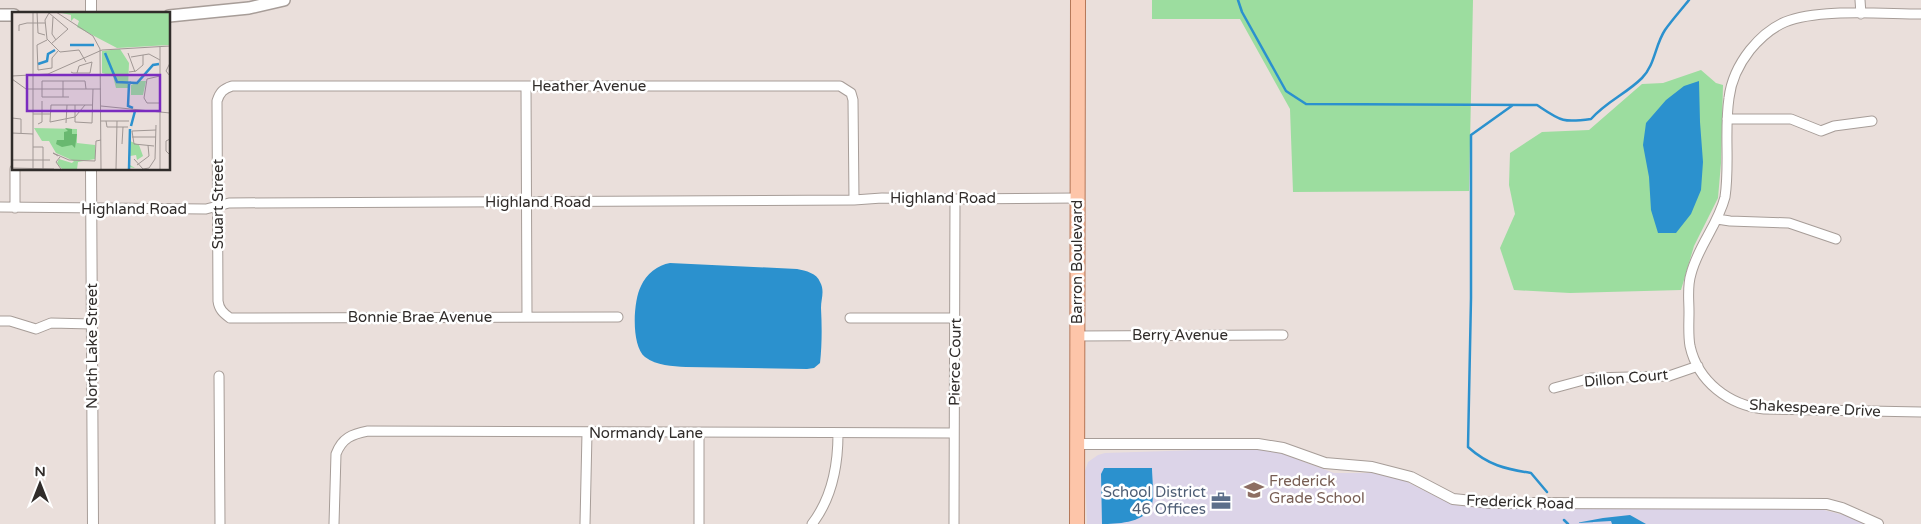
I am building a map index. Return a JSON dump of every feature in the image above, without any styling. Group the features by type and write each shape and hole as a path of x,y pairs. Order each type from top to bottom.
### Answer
{"main road":[{"path":"170,16 249,8 284,0"},
{"name":"Barron Boulevard","path":"1077,524 1078,0"}],"street":[{"path":"1860,0 1861,14"},
{"name":"Shakespeare Drive","path":"1921,14 1824,14 1804,17 1785,22 1770,31 1743,58 1735,75 1729,98 1727,118 1727,186 1722,210 1698,254 1688,287 1689,336 1693,354 1701,373 1714,388 1731,400 1752,407 1921,412"},
{"name":"Heather Avenue","path":"220,94 223,89 232,86 840,86 851,93 853,100 854,200"},
{"path":"526,86 527,316"},
{"name":"Stuart Street","path":"220,94 217,101 218,306 223,313"},
{"path":"1727,118 1791,119 1820,131 1834,126 1872,121"},
{"path":"14,170 15,208"},
{"name":"North Lake Street","path":"92,170 92,524"},
{"name":"Highland Road","path":"0,207 206,209 229,203 526,203 854,200 882,198 1078,198"},
{"name":"Pierce Court","path":"954,524 956,199"},
{"path":"1717,219 1789,223 1836,239"},
{"name":"Bonnie Brae Avenue","path":"223,313 230,318 252,319 618,317"},
{"path":"850,318 955,318"},
{"path":"0,321 10,321 36,329 51,323 92,324"},
{"name":"Berry Avenue","path":"1077,336 1284,335"},
{"name":"Dillon Court","path":"1554,388 1591,378 1670,376 1698,366"},
{"path":"219,376 220,524"},
{"name":"Normandy Lane","path":"334,524 336,454 342,442 352,434 368,432 954,433"},
{"path":"585,524 586,433"},
{"path":"699,433 700,524"},
{"path":"812,524 827,500 835,475 838,434"},
{"name":"Frederick Road","path":"1077,444 1258,444 1288,448 1325,463 1372,467 1411,477 1453,499 1492,503 1827,504 1842,508 1878,524"}],"shaded area":[{"name":"Frederick Grade School","path":"1262,448 1286,453 1296,459 1334,473 1373,473 1403,480 1443,500 1460,506 1824,510 1851,517 1867,524 1087,524 1085,471 1088,462 1098,455 1105,453"}],"green space":[{"path":"1152,0 1473,0 1469,191 1293,192 1290,109 1240,19 1152,19"},
{"path":"1701,70 1716,83 1723,85 1718,198 1694,246 1681,290 1570,293 1514,290 1500,248 1515,214 1509,185 1510,153 1542,132 1589,130 1642,84 1663,83"}],"water":[{"path":"1699,81 1703,162 1701,190 1691,214 1676,233 1658,233 1651,210 1649,177 1643,145 1646,123 1666,100 1684,86"},
{"path":"670,263 797,269 814,274 819,279 823,292 820,363 814,368 807,369 686,367 660,364 645,357 640,351 635,334 635,312 638,293 649,274 661,266"},
{"path":"1104,468 1152,468 1153,499 1151,507 1147,512 1129,521 1102,524 1101,474"},
{"path":"1630,515 1646,524 1612,524 1611,521 1576,523 1603,518"}],"waterway":[{"path":"1238,0 1242,12 1286,91 1306,104 1537,105 1557,118 1567,121 1591,119 1603,107 1630,89 1642,78 1650,67 1665,30 1689,0"},
{"path":"1513,105 1471,135 1471,298 1468,447 1497,465 1531,473 1547,492"},
{"path":"1564,520 1568,524"}],"place":[{"name":"Frederick Grade School","path":"1254,490"},
{"name":"School District 46 Offices","path":"1221,501"}]}
